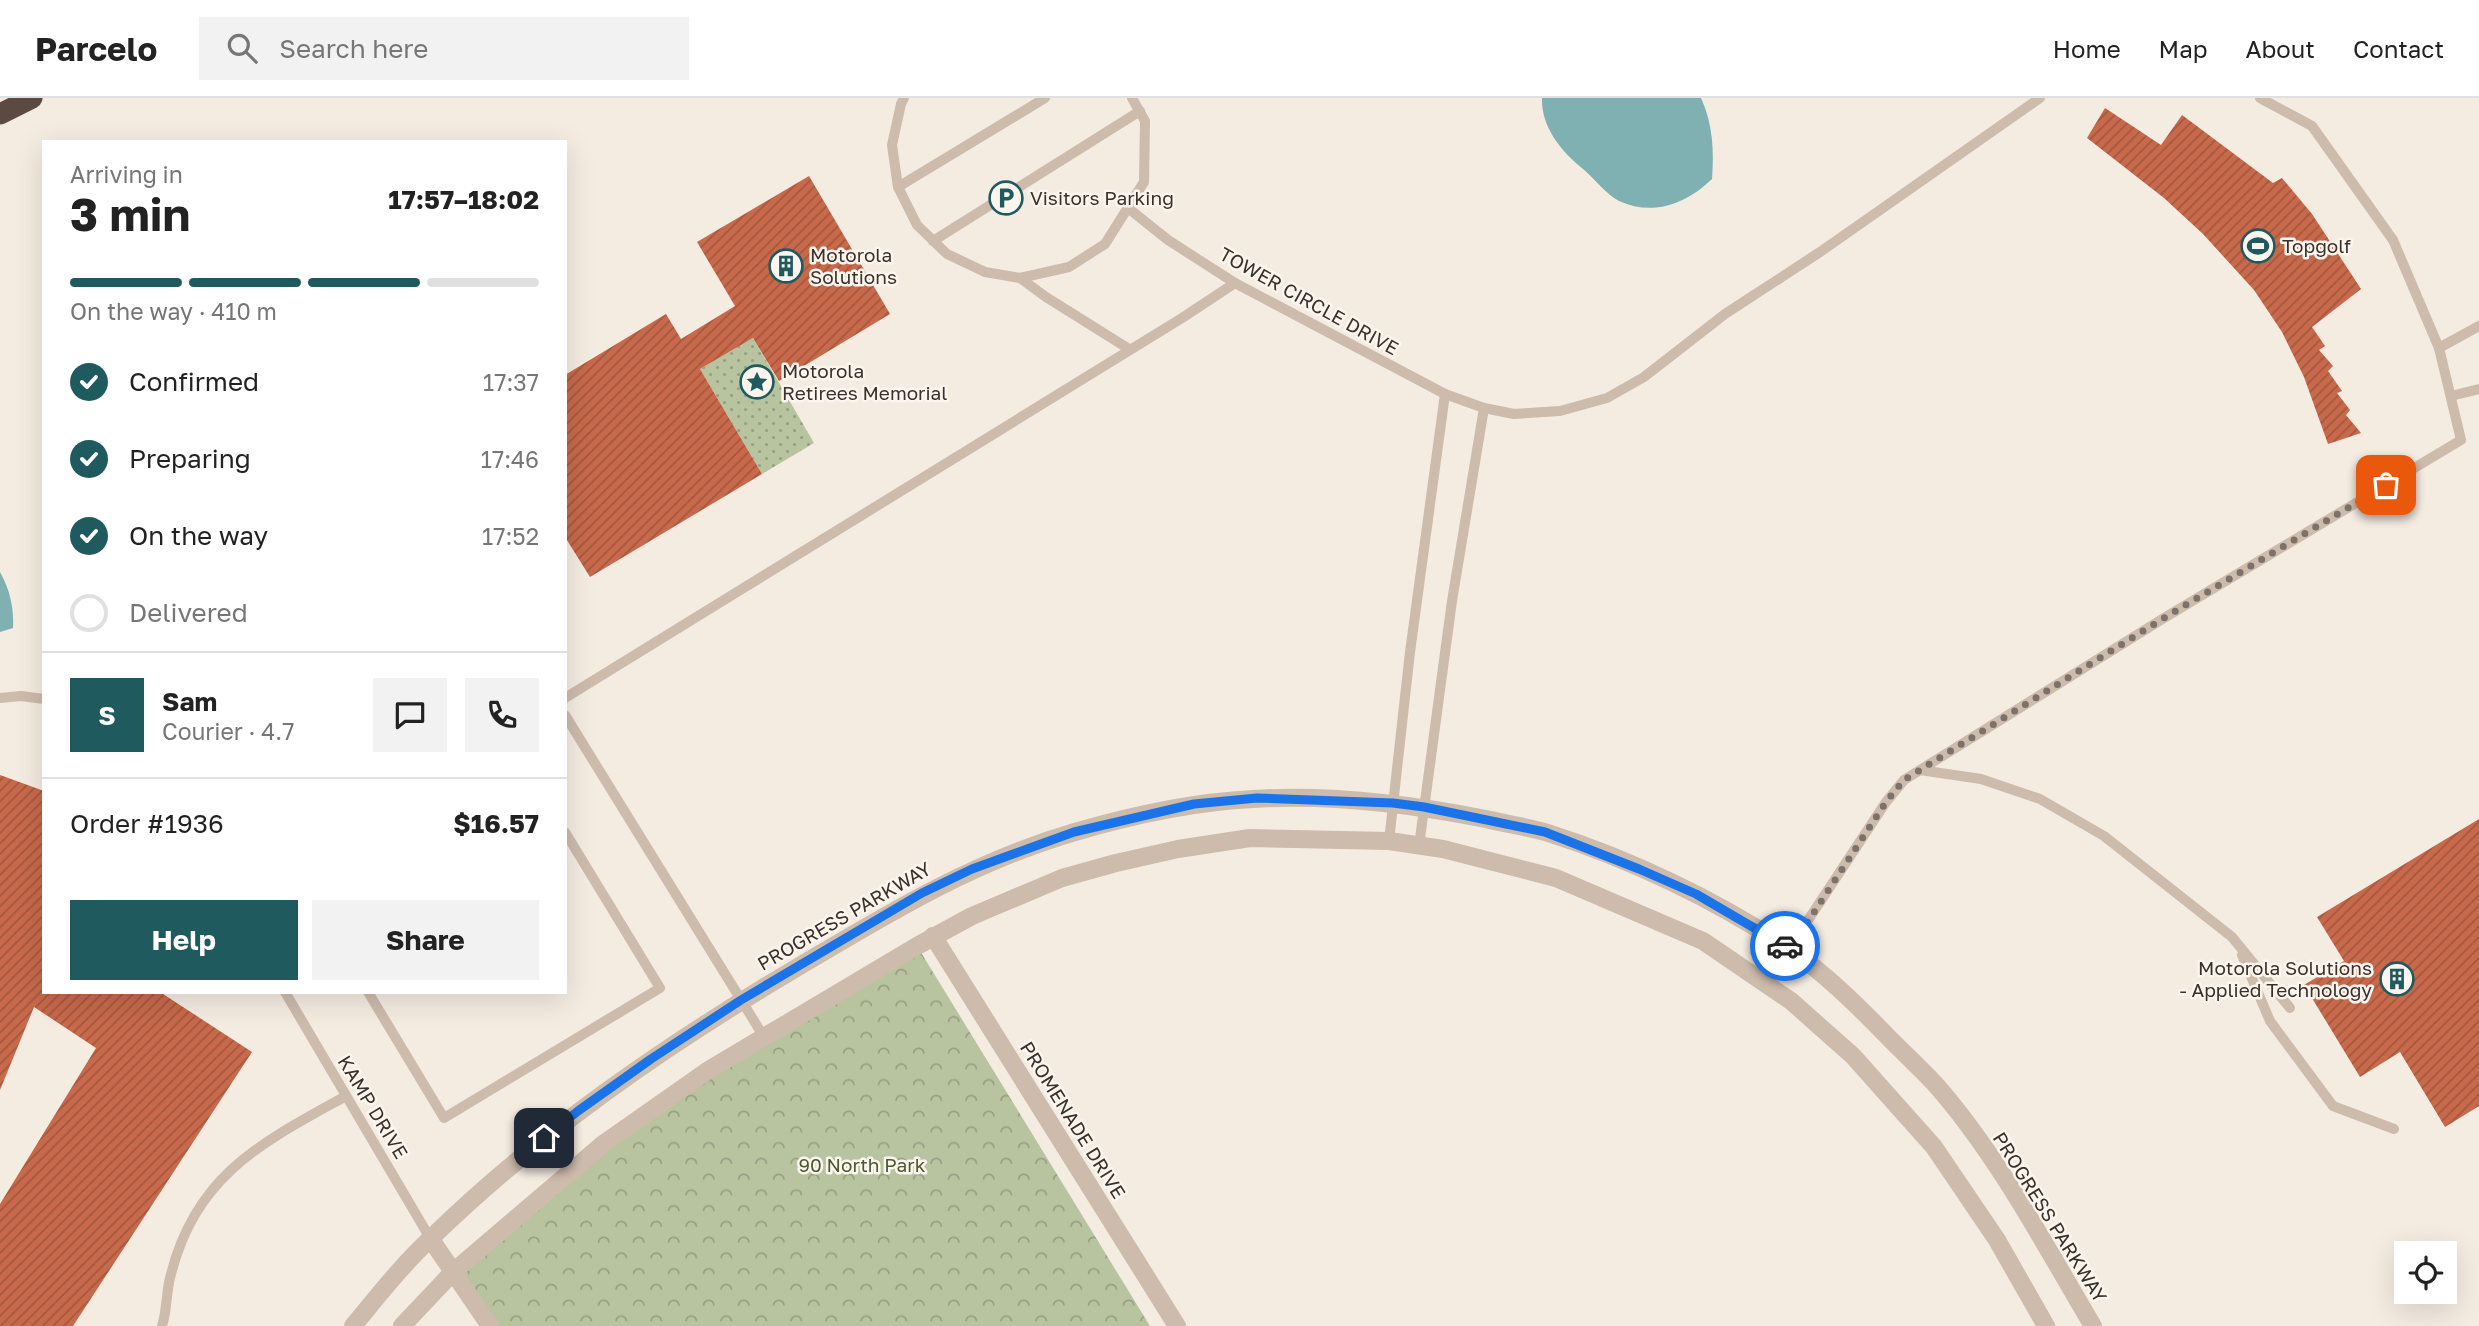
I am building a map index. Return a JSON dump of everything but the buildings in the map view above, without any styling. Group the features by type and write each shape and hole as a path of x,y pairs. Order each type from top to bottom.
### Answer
{"highway":[{"path":"0,114 32,98"}],"street":[{"name":"PROGRESS PARKWAY","path":"353,1326 430,1238 578,1111 741,1000 922,893 972,869 1074,832 1194,804 1257,798 1393,803 1545,832 1696,894 1790,949 1850,999 1937,1086 2004,1175 2093,1326"},
{"path":"402,1326 453,1272 603,1144 707,1071 933,936 1011,898 1062,878 1178,849 1250,838 1390,841 1443,849 1556,878 1703,941 1791,1000 1853,1056 1934,1147 1997,1240 2046,1326"},
{"name":"PROMENADE DRIVE","path":"933,936 1177,1326"},
{"path":"430,1238 490,1326"}],"lane":[{"path":"904,98 892,145 898,187 916,225 947,254 985,272 1020,278 1069,267 1105,244 1128,208 1144,182 1145,121 1132,98"},
{"path":"898,187 1045,98"},
{"name":"TOWER CIRCLE DRIVE","path":"1128,208 1168,240 1235,283 1445,394 1484,408 1514,414 1560,411 1607,398 1644,377 1725,314 1820,252 2040,98"},
{"path":"1790,949 1886,802 1904,780 2164,618 2461,440 2439,348 2393,240 2312,126 2260,98"},
{"path":"933,241 1140,111"},
{"path":"1020,278 1129,349"},
{"path":"567,697 1235,283"},
{"path":"2439,348 2479,326"},
{"path":"2451,396 2479,389"},
{"path":"1390,841 1410,652 1445,394"},
{"path":"1419,846 1452,601 1484,408"},
{"path":"0,698 21,696 42,699"},
{"path":"567,718 765,1037"},
{"path":"1920,770 1981,779 2040,799 2104,836 2237,942 2290,1008"},
{"path":"369,994 444,1118 660,988 567,835"},
{"path":"2237,942 2270,1021 2333,1106 2394,1129"},
{"name":"KAMP DRIVE","path":"286,994 430,1238"},
{"path":"162,1326 170,1278 186,1234 204,1200 233,1167 254,1149 346,1096"}],"green space":[{"path":"753,338 814,443 762,474 700,369"},
{"name":"90 North Park","path":"917,946 1150,1326 490,1326 453,1272 603,1144"}],"water":[{"path":"1542,98 1701,98 1712,138 1712,179 1692,195 1669,205 1645,208 1619,201 1575,162 1554,138 1545,119"},
{"path":"0,572 9,592 13,628 0,632"}],"way so far":[{"path":"1785,946 1790,949 1886,802 1904,780 2164,618 2386,485"}],"place":[{"name":"Visitors Parking","path":"1006,198"},
{"name":"Topgolf","path":"2258,246"},
{"name":"Motorola Solutions","path":"786,266"},
{"name":"Motorola Retirees Memorial","path":"757,382"},
{"name":"Motorola Solutions - Applied Technology","path":"2397,979"}],"route":[{"path":"544,1138 651,1059 741,1000 922,893 1014,852 1074,832 1194,804 1257,798 1393,803 1545,832 1696,894 1785,946"}]}
